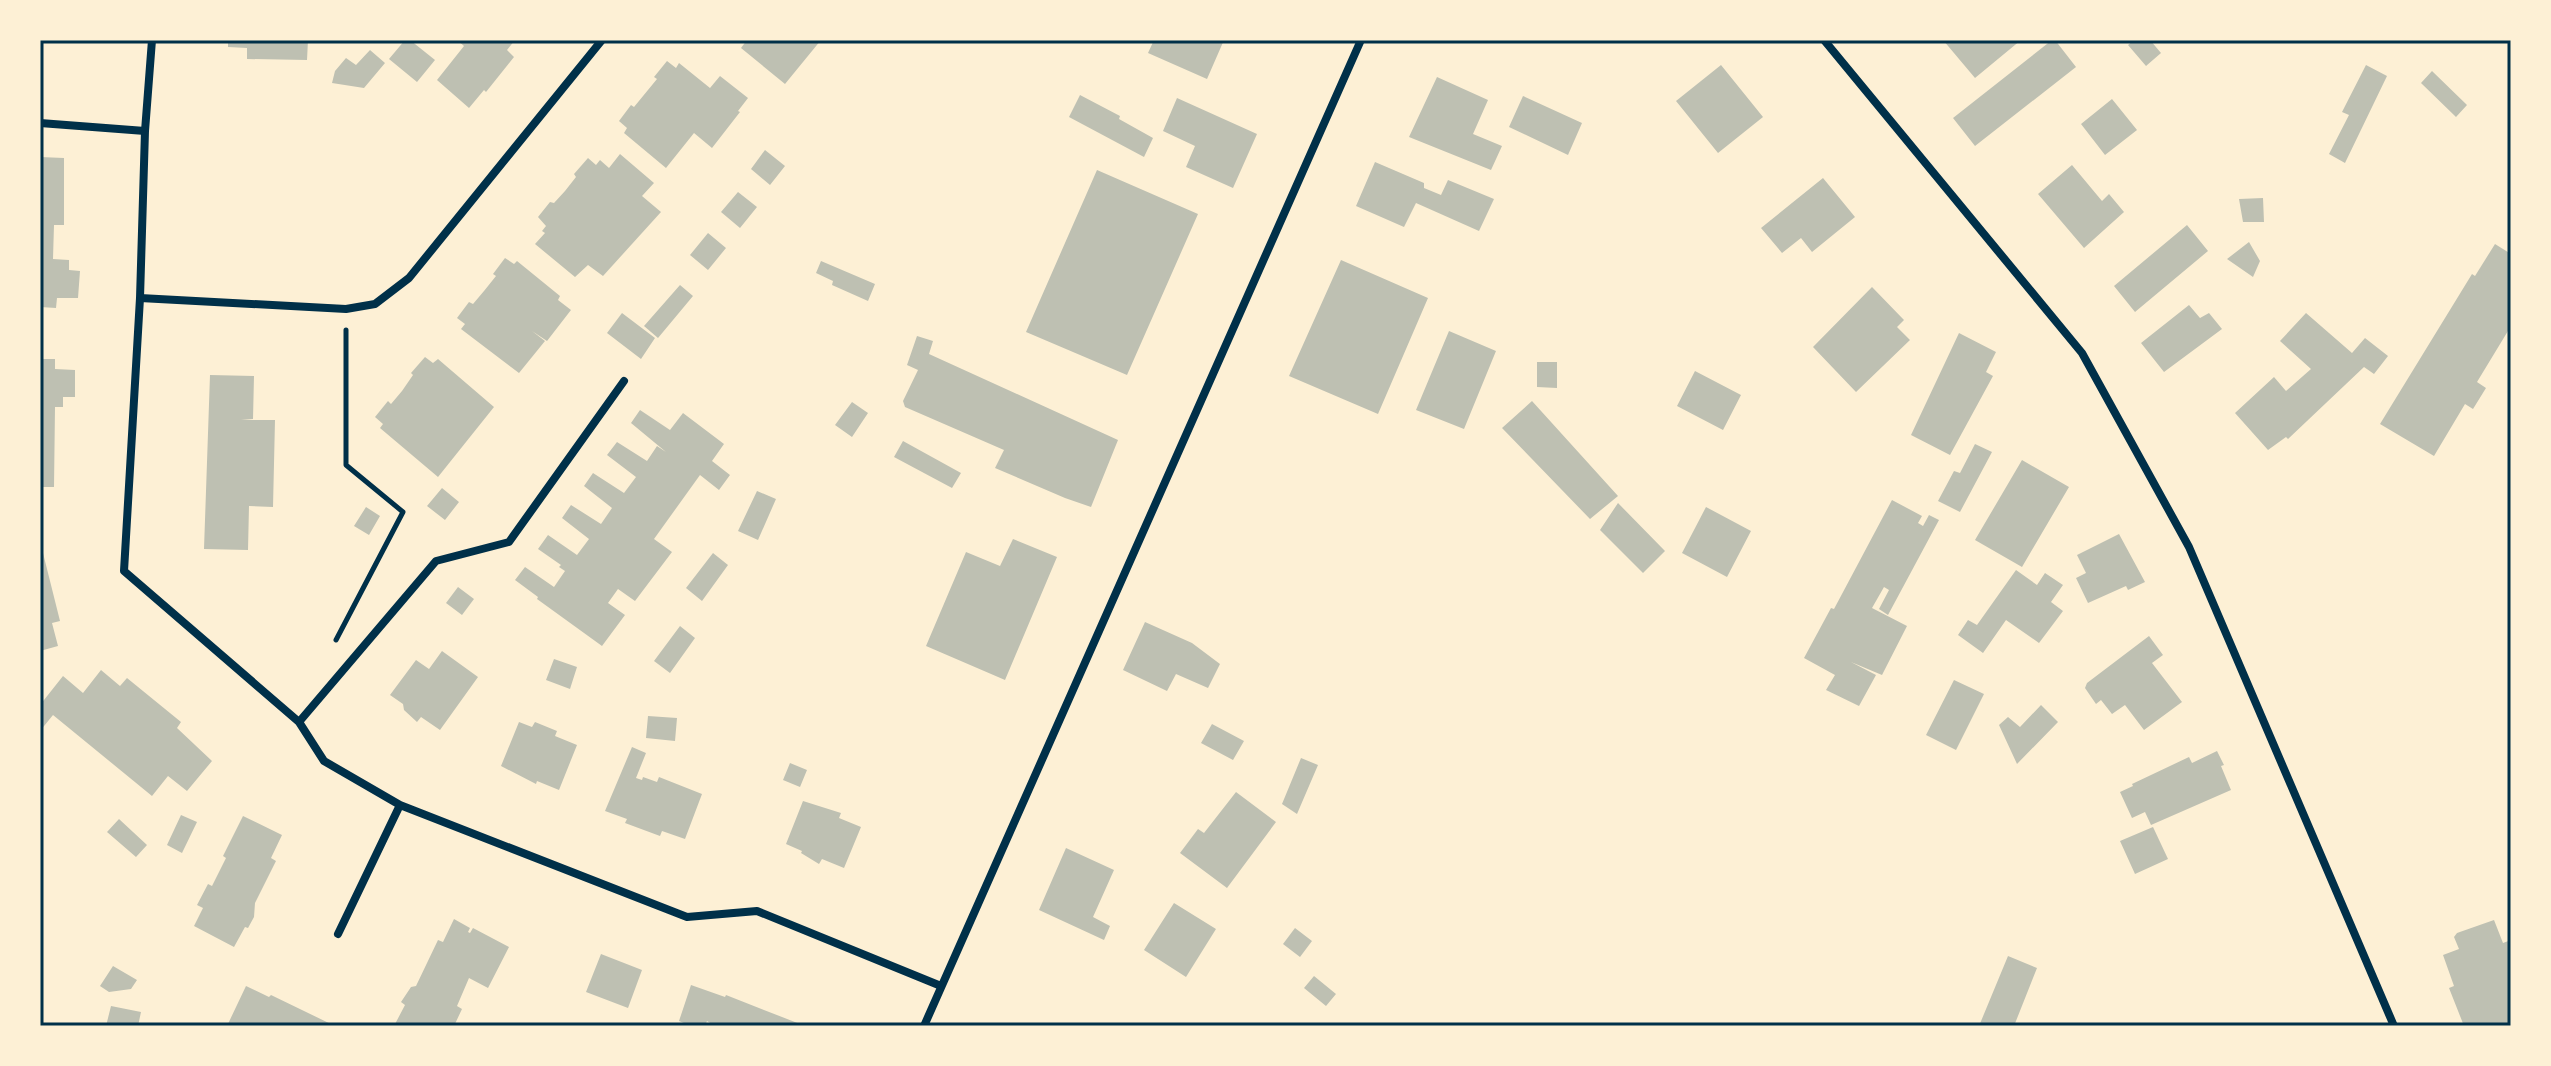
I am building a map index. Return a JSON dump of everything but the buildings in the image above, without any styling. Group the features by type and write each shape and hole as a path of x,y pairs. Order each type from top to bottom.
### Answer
{"street":[{"path":"152,40 124,571 299,722 324,761 400,805 687,917 757,911 941,986"},
{"path":"140,298 346,309 375,304 409,278 602,40"},
{"path":"924,1026 1361,40"},
{"path":"1824,40 2082,353 2189,547 2394,1026"},
{"path":"40,123 145,131"},
{"path":"299,722 436,561 509,542 624,381"},
{"path":"338,934 400,805"}],"path":[{"path":"331,649 403,512 346,465 346,309"}]}
